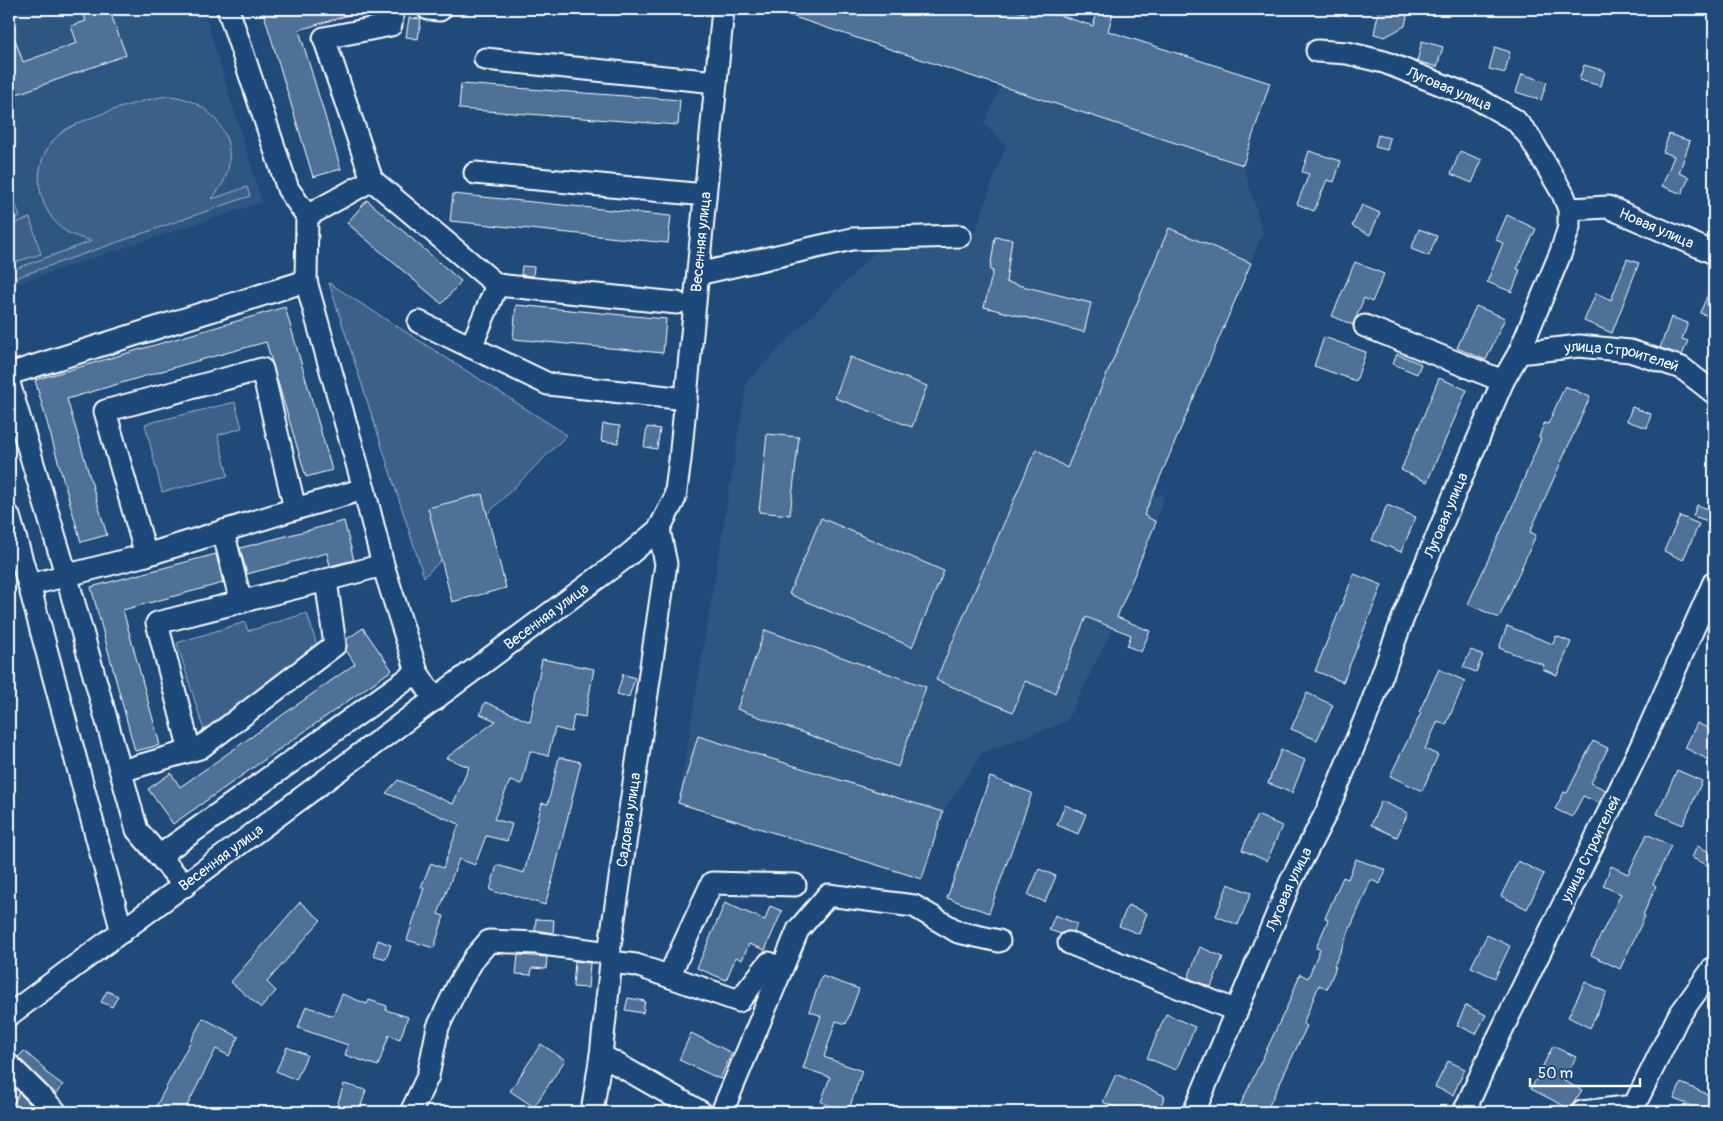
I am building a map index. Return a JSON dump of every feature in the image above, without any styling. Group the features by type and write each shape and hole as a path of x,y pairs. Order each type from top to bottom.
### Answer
{"street":[{"path":"228,9 288,189 307,216 306,282 364,489 383,565 417,672 435,700"},
{"path":"393,9 391,25 324,38 372,180 497,286 678,303"},
{"name":"Весенняя улица","path":"9,1016 626,557 659,529 675,498 723,9"},
{"name":"Луговая улица","path":"1194,1112 1292,881 1326,811 1371,704 1414,592 1503,381 1519,353 1561,252 1569,227 1569,209 1555,177 1529,136 1515,120 1476,98 1384,62 1347,53 1317,51"},
{"path":"485,59 716,82"},
{"path":"475,173 705,195"},
{"path":"307,216 372,180"},
{"name":"Новая улица","path":"1569,209 1608,206 1714,254"},
{"path":"698,274 852,239 960,236"},
{"path":"9,374 306,282"},
{"path":"471,347 497,286"},
{"path":"419,322 548,384 686,399"},
{"path":"1365,326 1503,381"},
{"name":"улица Строителей","path":"1519,353 1579,346 1630,351 1682,368 1714,393"},
{"path":"146,555 105,411 262,369 294,509"},
{"path":"9,383 66,574 137,830 185,886"},
{"path":"29,585 146,555 364,489"},
{"path":"9,516 122,932"},
{"name":"Садовая улица","path":"592,1112 601,1055 610,957 666,564 659,529"},
{"path":"223,531 241,602"},
{"path":"190,751 157,623 383,565"},
{"path":"121,771 200,748 335,645 326,580"},
{"name":"улица Строителей","path":"1464,1112 1492,1050 1642,744 1714,582"},
{"path":"159,856 417,672"},
{"path":"669,976 712,883 795,885"},
{"path":"722,1112 798,930 828,895 914,906 958,932 999,941"},
{"path":"411,1112 428,1076 438,1027 475,957 489,941 536,943 610,957 739,1001 770,963"},
{"path":"1068,943 1237,1011"},
{"path":"1582,1112 1634,1106 1678,1017 1714,967"},
{"path":"601,1055 701,1112"},
{"path":"9,1065 56,1112"}],"shaded area":[{"path":"9,9 203,9 262,202 9,286"},
{"path":"1026,9 1040,9 1269,83 1243,165 1263,232 1152,496 1165,494 1156,522 1113,628 1066,722 983,752 943,812 922,879 678,803 747,381 901,226 975,232 1006,145 984,124 1001,86"},
{"path":"169,96 197,104 218,122 225,134 229,147 226,176 212,199 247,187 250,196 9,280 9,271 92,241 64,230 46,208 39,182 40,168 44,155 51,143 69,128 96,116 159,97"},
{"path":"12,193 20,217 9,221 9,194"},
{"path":"30,218 41,254 9,264 9,225"},
{"path":"329,283 567,435 424,577"},
{"path":"235,402 242,428 218,435 228,476 162,492 145,424"},
{"path":"307,613 317,646 205,734 177,643 245,622 248,631"},
{"path":"9,1072 50,1112 9,1112"}],"building":[{"path":"82,9 109,9 126,55 9,97 9,25 23,62 77,43 71,26 86,21"},
{"path":"270,9 359,9 359,12 299,30 341,169 313,177 263,11"},
{"path":"776,9 1012,9 1024,13 1026,9 1040,9 1093,26 1098,9 1114,9 1108,31 1270,83 1243,165 776,11"},
{"path":"1379,9 1408,12 1405,26 1385,37 1374,34"},
{"path":"409,18 421,19 418,39 406,37"},
{"path":"1422,41 1443,47 1437,67 1417,61"},
{"path":"1495,47 1510,52 1505,73 1489,69"},
{"path":"1584,65 1605,71 1601,86 1579,80"},
{"path":"1522,74 1547,82 1541,100 1516,92"},
{"path":"461,84 680,100 678,125 459,109"},
{"path":"1669,134 1690,141 1679,173 1689,177 1682,194 1662,186 1674,156 1663,152"},
{"path":"1378,135 1390,138 1387,150 1375,147"},
{"path":"1309,151 1341,161 1334,182 1327,180 1314,211 1297,204 1309,174 1302,172"},
{"path":"1460,151 1482,160 1472,183 1451,174"},
{"path":"453,194 671,216 668,243 450,221"},
{"path":"367,200 461,281 442,304 347,223"},
{"path":"1362,205 1380,213 1370,235 1352,226"},
{"path":"1507,215 1536,229 1517,269 1520,270 1512,292 1487,282 1503,243 1496,240"},
{"path":"1169,228 1251,263 1144,515 1156,522 1117,617 1150,631 1141,652 1127,646 1131,635 1086,617 1055,693 1025,681 1013,712 936,680 1036,449 1067,468"},
{"path":"1419,229 1437,236 1429,256 1411,249"},
{"path":"995,237 1012,239 1006,282 1091,303 1084,332 984,307 993,271 990,270"},
{"path":"1627,259 1639,263 1612,333 1584,321 1596,293 1611,300"},
{"path":"1355,262 1384,274 1372,302 1364,298 1353,325 1332,316"},
{"path":"522,266 534,267 533,276 521,275"},
{"path":"1714,280 1714,318 1700,313"},
{"path":"516,305 666,319 663,353 513,339"},
{"path":"1476,306 1505,318 1486,360 1457,348"},
{"path":"285,307 332,470 306,477 266,342 186,364 67,399 107,535 81,542 35,380"},
{"path":"1671,317 1688,323 1682,339 1688,341 1682,355 1660,348"},
{"path":"1324,337 1366,352 1356,381 1314,366"},
{"path":"1397,354 1421,364 1417,374 1393,364"},
{"path":"850,357 927,386 912,427 835,398"},
{"path":"1439,378 1467,390 1427,482 1401,470"},
{"path":"1565,386 1590,397 1530,532 1536,535 1499,618 1468,604 1541,438 1539,437 1544,423 1548,424"},
{"path":"1632,407 1651,414 1647,428 1627,421"},
{"path":"603,424 620,426 618,443 601,441"},
{"path":"647,427 660,429 657,449 644,447"},
{"path":"767,434 799,437 790,515 759,512"},
{"path":"482,494 506,588 452,602 428,508"},
{"path":"1387,505 1416,517 1401,552 1372,540"},
{"path":"1697,505 1714,511 1711,522 1693,516"},
{"path":"1680,516 1699,524 1683,560 1664,551"},
{"path":"821,518 944,571 912,647 789,594"},
{"path":"344,521 354,560 330,566 327,553 247,574 240,548"},
{"path":"216,554 223,583 123,610 160,745 135,751 91,587"},
{"path":"1354,574 1382,585 1343,682 1315,671"},
{"path":"1507,626 1553,644 1556,636 1571,642 1557,675 1542,669 1544,665 1499,648"},
{"path":"363,628 392,670 173,824 148,789 171,773 180,787 355,664 346,650 347,639"},
{"path":"765,630 926,687 898,767 737,709"},
{"path":"1471,650 1483,655 1476,672 1463,667"},
{"path":"542,659 594,669 585,717 574,715 571,732 555,728 548,756 530,751 522,784 510,781 494,819 512,824 507,841 486,836 475,865 459,859 438,914 444,916 434,948 407,940 424,888 421,887 431,863 443,868 459,824 386,793 398,780 453,804 469,767 446,758 496,721 480,714 485,702 530,722"},
{"path":"1439,669 1465,681 1446,725 1438,721 1425,749 1438,755 1422,791 1390,776 1421,713 1419,712"},
{"path":"623,674 635,678 629,697 617,694"},
{"path":"1307,693 1333,705 1317,740 1291,729"},
{"path":"1697,723 1714,731 1714,750 1709,760 1685,748"},
{"path":"698,736 943,812 922,879 678,803"},
{"path":"1593,741 1608,748 1591,783 1606,790 1599,803 1583,796 1572,817 1555,809 1564,792 1567,793"},
{"path":"1281,750 1305,760 1292,793 1268,783"},
{"path":"559,757 581,762 545,905 490,890 497,865 524,873 542,803 548,804"},
{"path":"1677,770 1702,781 1683,825 1657,814"},
{"path":"990,777 1032,793 989,913 947,898"},
{"path":"1381,801 1408,813 1397,837 1371,825"},
{"path":"1065,805 1086,814 1078,834 1057,825"},
{"path":"1257,815 1282,826 1267,861 1242,850"},
{"path":"1647,834 1671,846 1653,884 1656,886 1643,915 1645,916 1620,969 1591,955 1621,894 1603,886 1611,866 1628,874"},
{"path":"1697,846 1714,854 1714,868 1692,858"},
{"path":"1356,859 1386,870 1380,884 1371,880 1334,966 1336,967 1327,989 1319,985 1303,1024 1307,1026 1266,1112 1237,1112 1290,1000 1300,974 1308,978 1320,949 1316,948 1328,920 1325,918 1343,877 1348,879"},
{"path":"1518,861 1544,874 1527,909 1501,896"},
{"path":"1039,869 1056,876 1045,902 1028,895"},
{"path":"1228,884 1251,893 1238,925 1216,916"},
{"path":"300,902 321,920 267,982 276,991 261,1008 231,982"},
{"path":"725,903 765,920 770,906 782,911 765,950 749,944 742,960 736,957 726,980 697,968"},
{"path":"1128,905 1147,913 1139,934 1119,926"},
{"path":"1055,915 1077,924 1074,932 1067,931 1061,934 1049,930"},
{"path":"536,919 554,920 553,933 535,930"},
{"path":"1487,935 1510,946 1495,978 1471,967"},
{"path":"378,940 391,945 386,959 373,955"},
{"path":"1200,947 1223,957 1211,987 1188,978"},
{"path":"518,955 547,957 546,969 532,968 531,975 516,974"},
{"path":"575,961 590,963 588,988 573,987"},
{"path":"822,976 859,989 846,1024 836,1021 824,1057 862,1071 848,1112 821,1102 830,1077 803,1068 821,1016 809,1011"},
{"path":"1585,982 1607,992 1590,1028 1568,1017"},
{"path":"107,991 118,996 112,1007 101,1002"},
{"path":"342,994 367,1004 369,1000 387,1006 386,1010 408,1017 400,1039 389,1035 378,1066 345,1055 348,1045 298,1028 306,1006 333,1016"},
{"path":"628,998 645,1001 643,1013 625,1010"},
{"path":"1466,1005 1486,1015 1476,1034 1457,1025"},
{"path":"1166,1014 1195,1027 1176,1070 1147,1058"},
{"path":"203,1018 239,1037 229,1056 216,1049 184,1112 153,1112"},
{"path":"691,1033 732,1053 720,1079 679,1060"},
{"path":"541,1044 565,1060 534,1107 510,1091"},
{"path":"1553,1046 1576,1057 1564,1081 1582,1090 1570,1109 1531,1089"},
{"path":"287,1047 307,1055 296,1080 276,1071"},
{"path":"24,1051 45,1069 44,1071 63,1085 56,1094 18,1057"},
{"path":"1448,1061 1465,1069 1453,1095 1435,1087"},
{"path":"1116,1074 1165,1096 1158,1112 1126,1112 1103,1102"},
{"path":"1681,1083 1714,1097 1714,1112 1706,1112 1674,1099"},
{"path":"344,1084 366,1090 359,1112 335,1112"},
{"path":"19,1093 32,1106 29,1112 9,1112"}]}
